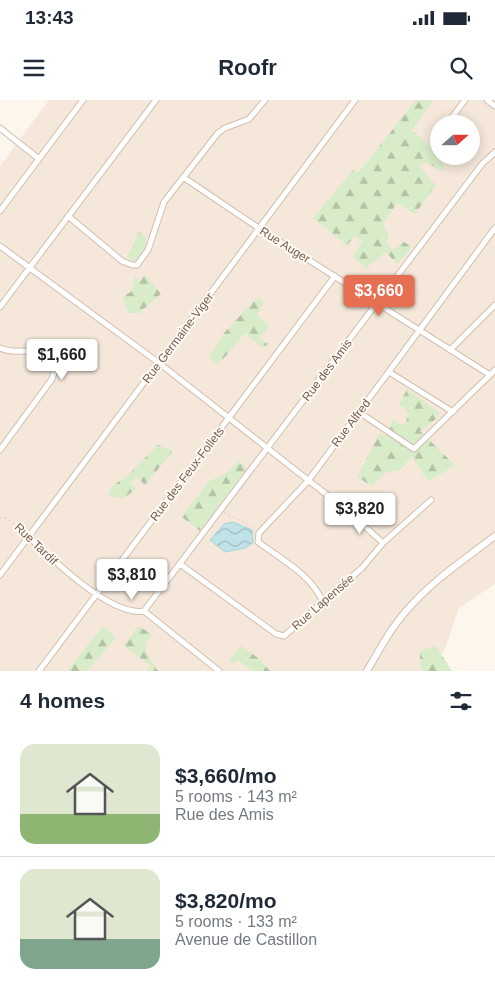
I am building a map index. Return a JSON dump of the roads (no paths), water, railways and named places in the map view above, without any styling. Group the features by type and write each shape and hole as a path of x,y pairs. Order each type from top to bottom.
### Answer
{"street":[{"path":"0,211 83,100"},
{"path":"0,307 156,100"},
{"path":"68,216 122,260 132,265 137,265 148,250 164,202 183,177 218,133 225,128 249,119 265,100"},
{"name":"Rue Germaine-Viger","path":"0,575 355,100"},
{"path":"454,115 465,100"},
{"path":"487,100 495,106"},
{"path":"0,128 39,159"},
{"name":"Rue des Amis","path":"144,611 482,164 495,152"},
{"name":"Rue Auger","path":"183,177 260,229 490,375"},
{"name":"Rue Alfred","path":"323,603 320,596 305,579 258,542 259,533 308,480 495,228"},
{"path":"0,246 159,363 350,513 383,543"},
{"name":"Rue des Feux-Follets","path":"39,671 334,276"},
{"path":"450,350 495,305"},
{"path":"0,348 11,352 42,350 52,356 56,366 52,379 0,450"},
{"path":"359,412 414,449 495,370"},
{"path":"389,372 453,412"},
{"name":"Rue Lapensée","path":"180,564 276,634 284,636 362,568 383,543 431,500"},
{"path":"368,671 382,645 407,610 437,580 495,536"},
{"name":"Rue Tardif","path":"29,537 60,567 97,594 131,611 144,611 219,671"}],"water":[{"path":"233,522 252,530 253,543 245,548 225,552 210,540 224,524"}]}
